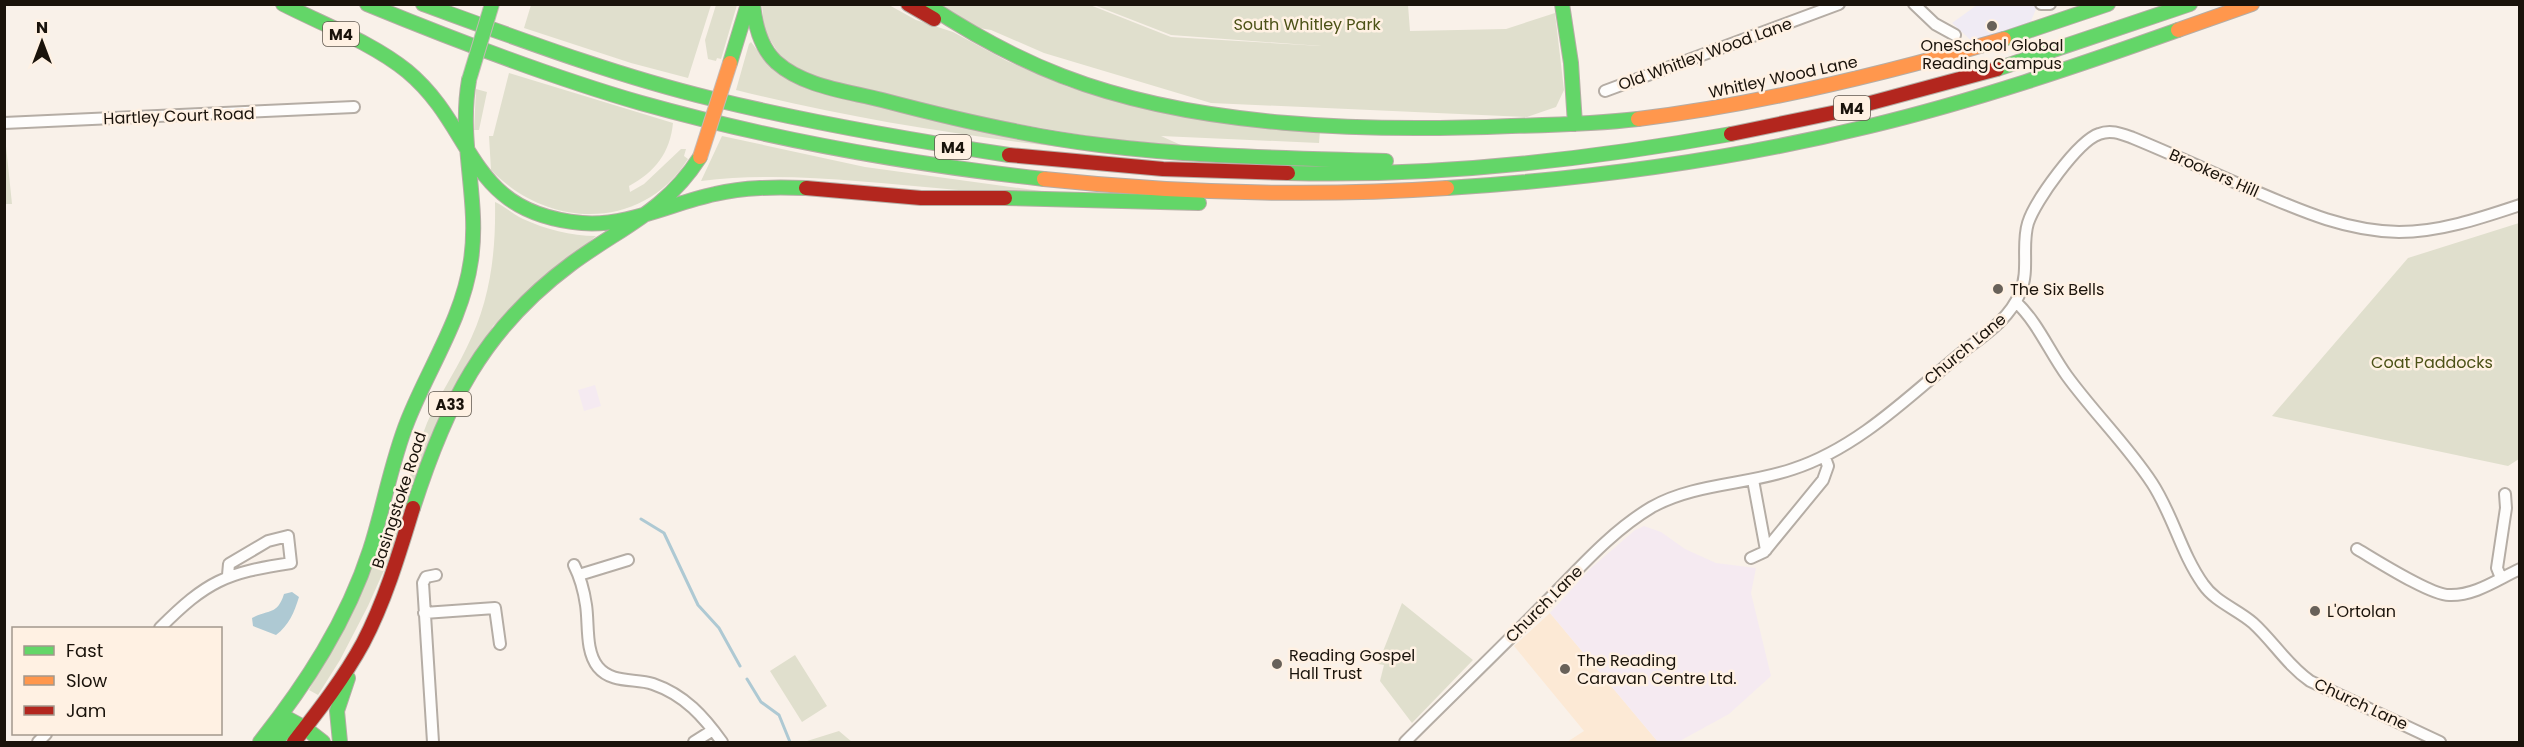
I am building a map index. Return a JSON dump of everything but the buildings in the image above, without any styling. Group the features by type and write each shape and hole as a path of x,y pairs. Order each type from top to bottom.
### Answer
{"main road":[{"name":"M4","path":"284,4 398,65 427,92 466,150"},
{"name":"M4","path":"367,4 528,67 675,112 810,143 925,163 1064,181 1240,194 1297,195 1396,193 1515,185 1633,172 1796,143 1924,113 2030,81 2252,4"},
{"name":"M4","path":"423,4 524,43 643,81 813,123 927,144 1146,169 1358,174 1503,165 1660,146 1822,116 1975,77 2103,36 2190,4"},
{"name":"Basingstoke Road","path":"281,715 301,689 327,645 354,590 369,552 408,421 459,310 468,277 473,245 473,208 462,117 469,80 492,4"},
{"path":"466,150 497,190 522,208 549,219 570,224 598,224 656,210 684,181 700,157 748,4"},
{"name":"M4","path":"753,4 755,23 764,47 786,69 813,81 929,112 1111,146 1256,158 1503,165"},
{"path":"908,4 939,21 962,30"},
{"path":"926,4 962,30"},
{"path":"1562,4 1571,63 1575,124"},
{"name":"Whitley Wood Lane","path":"962,30 1011,56 1092,87 1160,104 1226,116 1399,128 1575,124 1659,117 1803,91 1969,50 2108,4"},
{"name":"M4","path":"656,210 721,192 770,188 824,189 923,198 1093,203 1202,203 1297,195"},
{"name":"Basingstoke Road","path":"305,728 357,653 390,576 442,423 469,371 490,342 515,314 554,278 586,253 656,210"},
{"path":"340,742 337,711 357,653"},
{"path":"281,715 305,728 323,742"},
{"name":"A33","path":"260,742 281,715"},
{"path":"275,742 287,729 305,728"},
{"name":"A33","path":"294,742 305,728"}],"street":[{"name":"Old Whitley Wood Lane","path":"1605,91 1839,4"},
{"path":"1914,4 1935,24 1955,35"},
{"path":"2042,5 2050,4"},
{"name":"Hartley Court Road","path":"4,123 354,107"},
{"name":"Brookers Hill","path":"2016,302 2023,285 2026,235 2034,211 2049,186 2075,153 2093,136 2107,132 2133,138 2297,210 2352,228 2401,232 2432,229 2476,219 2520,205"},
{"name":"Church Lane","path":"1405,742 1584,563 1629,522 1667,500 1792,470 1825,458 1876,423 1994,327 2016,302 2037,326 2057,362 2093,411 2136,459 2154,486 2174,522 2182,548 2210,593 2254,624 2298,673 2310,681 2440,742"},
{"path":"1751,558 1766,550 1823,480 1827,466 1825,458"},
{"path":"1753,480 1766,550"},
{"path":"2501,578 2497,568 2505,494"},
{"path":"161,627 196,595 228,576 291,562 288,536 268,541 229,564 228,576"},
{"path":"2357,549 2447,596 2477,590 2520,569"},
{"path":"628,560 577,570 586,603 590,656 604,674 618,679 652,684 677,694 695,708 722,742"},
{"path":"433,742 423,583 426,577 436,575"},
{"path":"424,613 495,608 500,644"},
{"path":"694,742 713,730"}],"shaded area":[{"name":"OneSchool Global Reading Campus","path":"1977,5 2035,5 2036,9 2028,28 1975,44 1952,23"},
{"path":"595,385 601,406 584,411 578,390"},
{"path":"1644,526 1661,532 1685,549 1716,563 1756,568 1751,593 1771,676 1729,714 1678,742 1658,742 1550,613 1590,569 1635,530"},
{"name":"The Reading Caravan Centre Ltd.","path":"1550,613 1658,742 1567,742 1584,731 1514,646"}],"green space":[{"path":"531,4 711,5 688,78 631,63 524,28"},
{"path":"716,5 737,5 721,59 717,58 716,61 708,59 705,40"},
{"path":"762,5 889,5 916,20 953,32 1007,61 1068,87 1125,103 1200,117 1320,131 1319,143 1161,136 1183,146 1094,137 990,119 821,80 782,59 764,30"},
{"name":"South Whitley Park","path":"933,5 1090,5 1171,37 1321,46 1171,35 1094,5 1408,5 1410,31 1506,29 1555,13 1564,90 1556,107 1527,117 1211,103 1044,53 991,30 967,26"},
{"path":"751,42 767,63 1086,150 910,126 823,110 736,90"},
{"path":"509,73 673,123 665,152 654,168 629,186 630,192 644,184 681,149 686,149 684,156 688,159 669,183 646,200 620,210 594,214 566,212 539,203 514,189 491,170 489,136 493,136"},
{"path":"476,89 487,92 479,130 474,130"},
{"path":"4,127 12,204 5,204"},
{"path":"722,136 865,167 1070,195 977,191 793,177 701,181"},
{"path":"495,202 523,219 540,226 568,233 596,236 493,326 368,606 340,660 318,695 309,690 375,556 386,550 391,542 427,423 466,349 481,314 493,259"},
{"name":"Coat Paddocks","path":"2519,223 2519,459 2508,466 2272,416 2408,258"},
{"path":"1402,603 1473,660 1412,723 1380,681 1384,665 1378,664"},
{"path":"795,655 827,706 802,722 770,671"},
{"path":"839,731 852,742 807,741"}],"water":[{"path":"292,592 299,597 290,618 281,631 276,635 253,626 252,618 275,609 284,594"}],"waterway":[{"path":"641,519 664,533 698,605 719,628 740,666"},
{"path":"747,679 761,702 779,715 790,742"}],"traffic: fast":[{"path":"283,4 378,51 407,71 430,94 477,165 494,186 516,203 544,216 582,223 599,223 633,218 726,192 760,188 806,188"},
{"path":"367,4 537,70 606,93 691,116 841,149 942,166 1044,179"},
{"path":"423,4 603,68 713,99 787,116 1009,155"},
{"path":"469,80 492,4"},
{"path":"730,63 748,4"},
{"path":"753,4 759,35 766,50 776,62 799,77 840,91 990,126 1100,145 1207,155 1386,161"},
{"path":"926,4 992,44 1026,61 1114,93 1169,107 1284,123 1342,127 1456,128 1559,125 1638,119"},
{"path":"1562,4 1571,63 1575,124"},
{"path":"2004,39 2108,4"},
{"path":"1997,69 2190,4"},
{"path":"1447,188 1553,179 1660,166 1818,138 1987,94 2178,30"},
{"path":"260,742 324,651 350,602 370,550 402,436 461,302 471,260 473,238 466,126 469,80"},
{"path":"1288,173 1399,172 1510,165 1622,152 1731,134"},
{"path":"413,508 439,436 454,403 471,372 513,315 571,264 657,205 672,192 700,157"},
{"path":"1005,198 1199,203"},
{"path":"340,742 337,711 348,678"},
{"path":"281,715 305,728 323,742"},
{"path":"275,742 287,729 305,728"}],"traffic: slow":[{"path":"2178,30 2252,4"},
{"path":"1638,119 1777,96 1914,64 2004,39"},
{"path":"700,157 730,63"},
{"path":"1044,179 1144,188 1245,192 1296,193 1447,188"}],"traffic: jam":[{"path":"908,4 934,19"},
{"path":"1731,134 1837,112 1997,69"},
{"path":"1009,155 1163,169 1288,173"},
{"path":"806,188 921,198 1005,198"},
{"path":"294,742 322,706 363,643 385,594 413,508"}],"place":[{"name":"OneSchool Global Reading Campus","path":"1992,26"},
{"name":"The Six Bells","path":"1998,289"},
{"name":"L'Ortolan","path":"2315,611"},
{"name":"Reading Gospel Hall Trust","path":"1277,664"},
{"name":"The Reading Caravan Centre Ltd.","path":"1565,669"}]}
